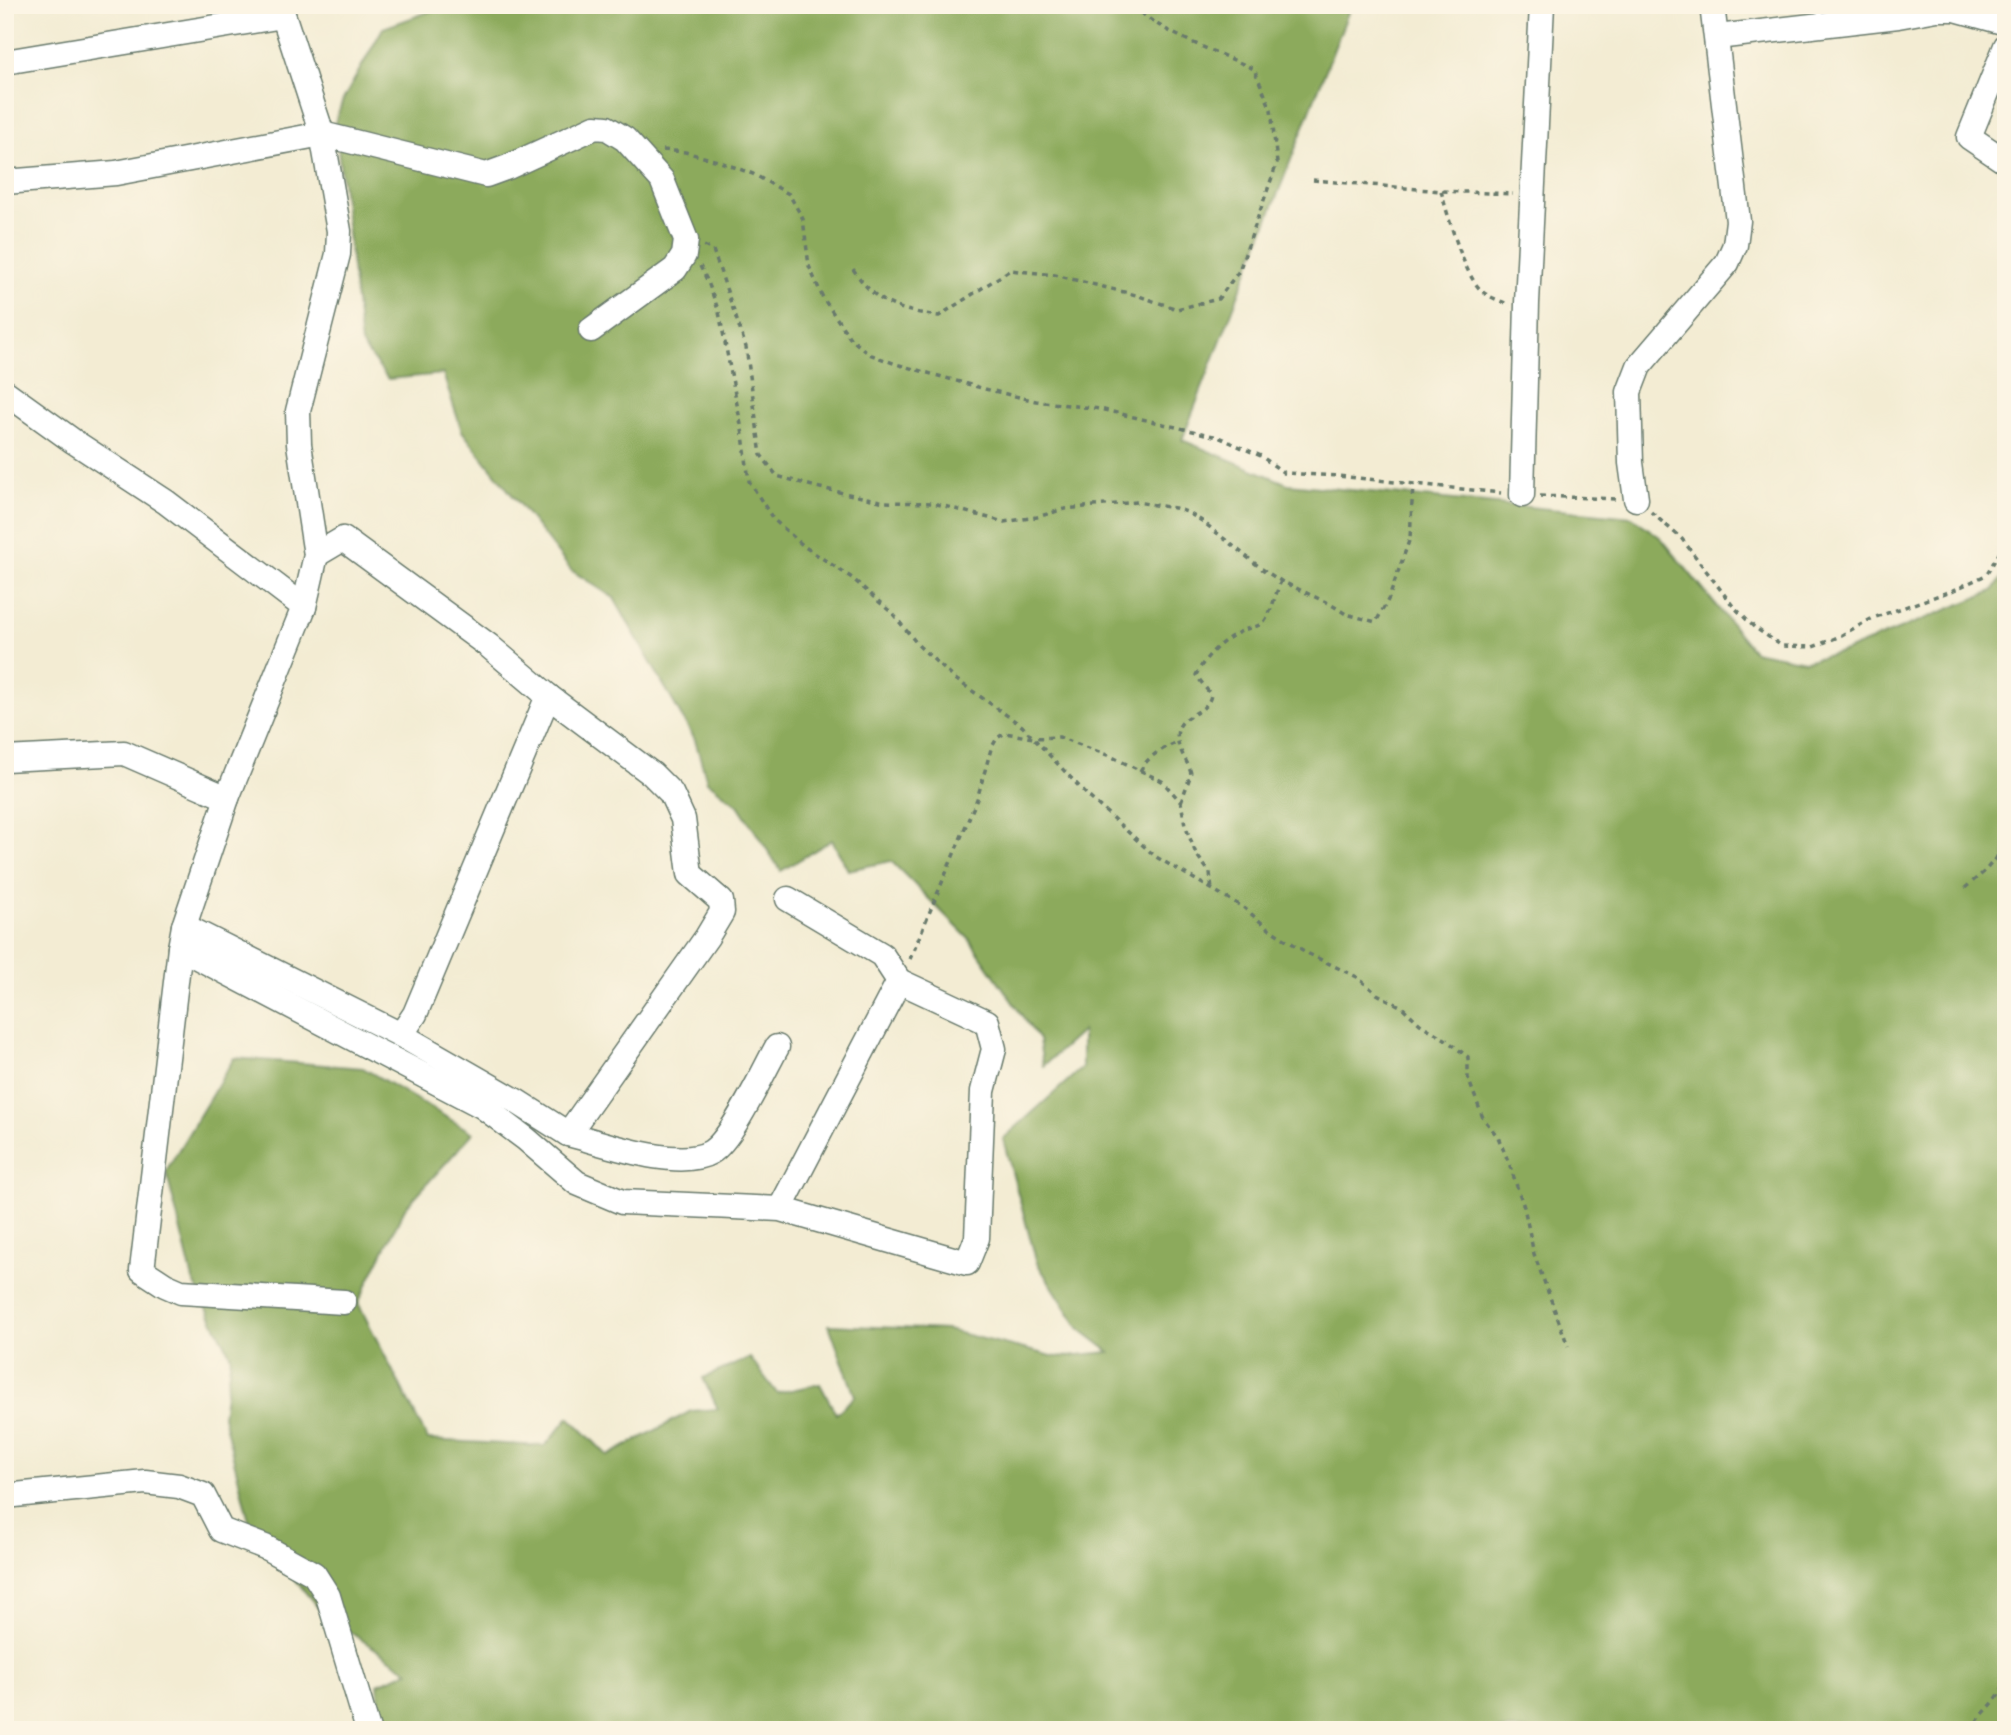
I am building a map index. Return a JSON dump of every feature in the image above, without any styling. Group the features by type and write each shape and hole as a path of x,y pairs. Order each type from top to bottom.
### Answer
{"street":[{"path":"1522,495 1527,303 1542,5"},
{"path":"1636,499 1631,463 1629,392 1639,366 1712,284 1735,244 1738,220 1712,5"},
{"path":"1717,37 1937,9 1955,9 2006,23"},
{"path":"5,62 281,11 322,134 339,231 338,254 298,411 299,444 316,555 304,607 227,798 182,937 142,1270 181,1292 344,1302"},
{"path":"2006,46 1969,137 2006,162"},
{"path":"5,182 116,173 322,134 485,175 509,167 595,127 607,128 616,133 662,180 685,240 684,255 675,269 590,330"},
{"path":"5,391 166,502 304,607"},
{"path":"316,555 343,539 489,646 548,696 652,774 671,793 683,819 690,874 721,901 722,912 707,937 568,1134"},
{"path":"401,1035 415,1014 548,696"},
{"path":"5,759 124,753 227,798"},
{"path":"182,937 482,1106 577,1183 622,1202 780,1209 967,1264 977,1238 983,1091 994,1049 987,1023 899,981 882,955 788,899"},
{"path":"182,937 401,1035 568,1134 648,1155 686,1160 711,1152 725,1139 777,1047"},
{"path":"780,1209 899,981"},
{"path":"5,1496 145,1482 179,1486 203,1495 221,1530 265,1547 314,1574 328,1596 368,1730"}],"path":[{"path":"853,269 866,288 887,304 914,313 939,316 1010,270 1055,275 1177,309 1218,299 1239,271 1277,163 1271,109 1254,69 1185,39 1139,12 1132,5"},
{"path":"639,155 661,150 685,152 753,174 789,194 803,219 809,266 823,298 850,338 869,354 985,389 1036,401 1100,409 1218,437 1261,456 1284,473 1522,495 1636,499 1682,540 1740,613 1754,627 1782,646 1812,647 1838,637 1873,618 1954,590 1986,575 2006,541"},
{"path":"1313,180 1441,191 1533,195"},
{"path":"1441,191 1452,229 1470,273 1482,292 1506,304 1527,303"},
{"path":"685,240 713,250 746,347 761,455 777,476 816,488 885,502 933,503 1004,522 1065,509 1136,502 1175,509 1187,512 1202,521 1262,569 1282,581 1346,614 1376,622 1389,598 1410,538 1413,485"},
{"path":"685,240 708,282 719,312 743,435 749,481 773,519 805,547 852,578 892,614 919,646 954,678 1022,726 1088,796 1156,857 1243,907 1269,929 1309,954 1357,977 1377,994 1402,1007 1420,1024 1468,1056 1468,1078 1483,1118 1499,1138 1509,1164 1524,1207 1534,1254 1568,1346"},
{"path":"1212,890 1210,873 1196,855 1185,825 1181,802 1191,774 1178,742 1184,719 1200,712 1210,702 1211,695 1196,675 1205,660 1242,630 1261,625 1267,619 1282,581"},
{"path":"899,981 918,943 973,810 990,749 997,738 1005,733 1033,738 1059,737 1110,756 1163,781 1181,802"},
{"path":"1140,771 1158,751 1178,742"},
{"path":"1965,888 1985,871 2006,845"},
{"path":"1971,1730 1979,1716 2004,1690 2006,1675"}],"green space":[{"path":"448,5 1351,5 1182,440 1288,484 1632,517 1661,538 1753,651 1805,661 1846,651 1993,591 2006,571 2006,1730 382,1730 378,1684 409,1671 324,1615 250,1525 223,1416 231,1356 193,1280 166,1171 234,1058 363,1068 473,1133 405,1208 358,1303 428,1440 545,1446 569,1417 608,1456 691,1411 718,1409 703,1378 750,1358 777,1393 820,1384 836,1414 855,1396 829,1325 947,1330 1056,1357 1110,1352 1080,1329 1037,1263 1003,1139 1082,1068 1082,1031 1043,1066 1039,1040 969,939 891,861 848,870 832,840 781,871 738,805 707,781 695,740 614,598 571,570 462,431 443,374 388,379 361,344 335,122 343,100 383,28"}]}
